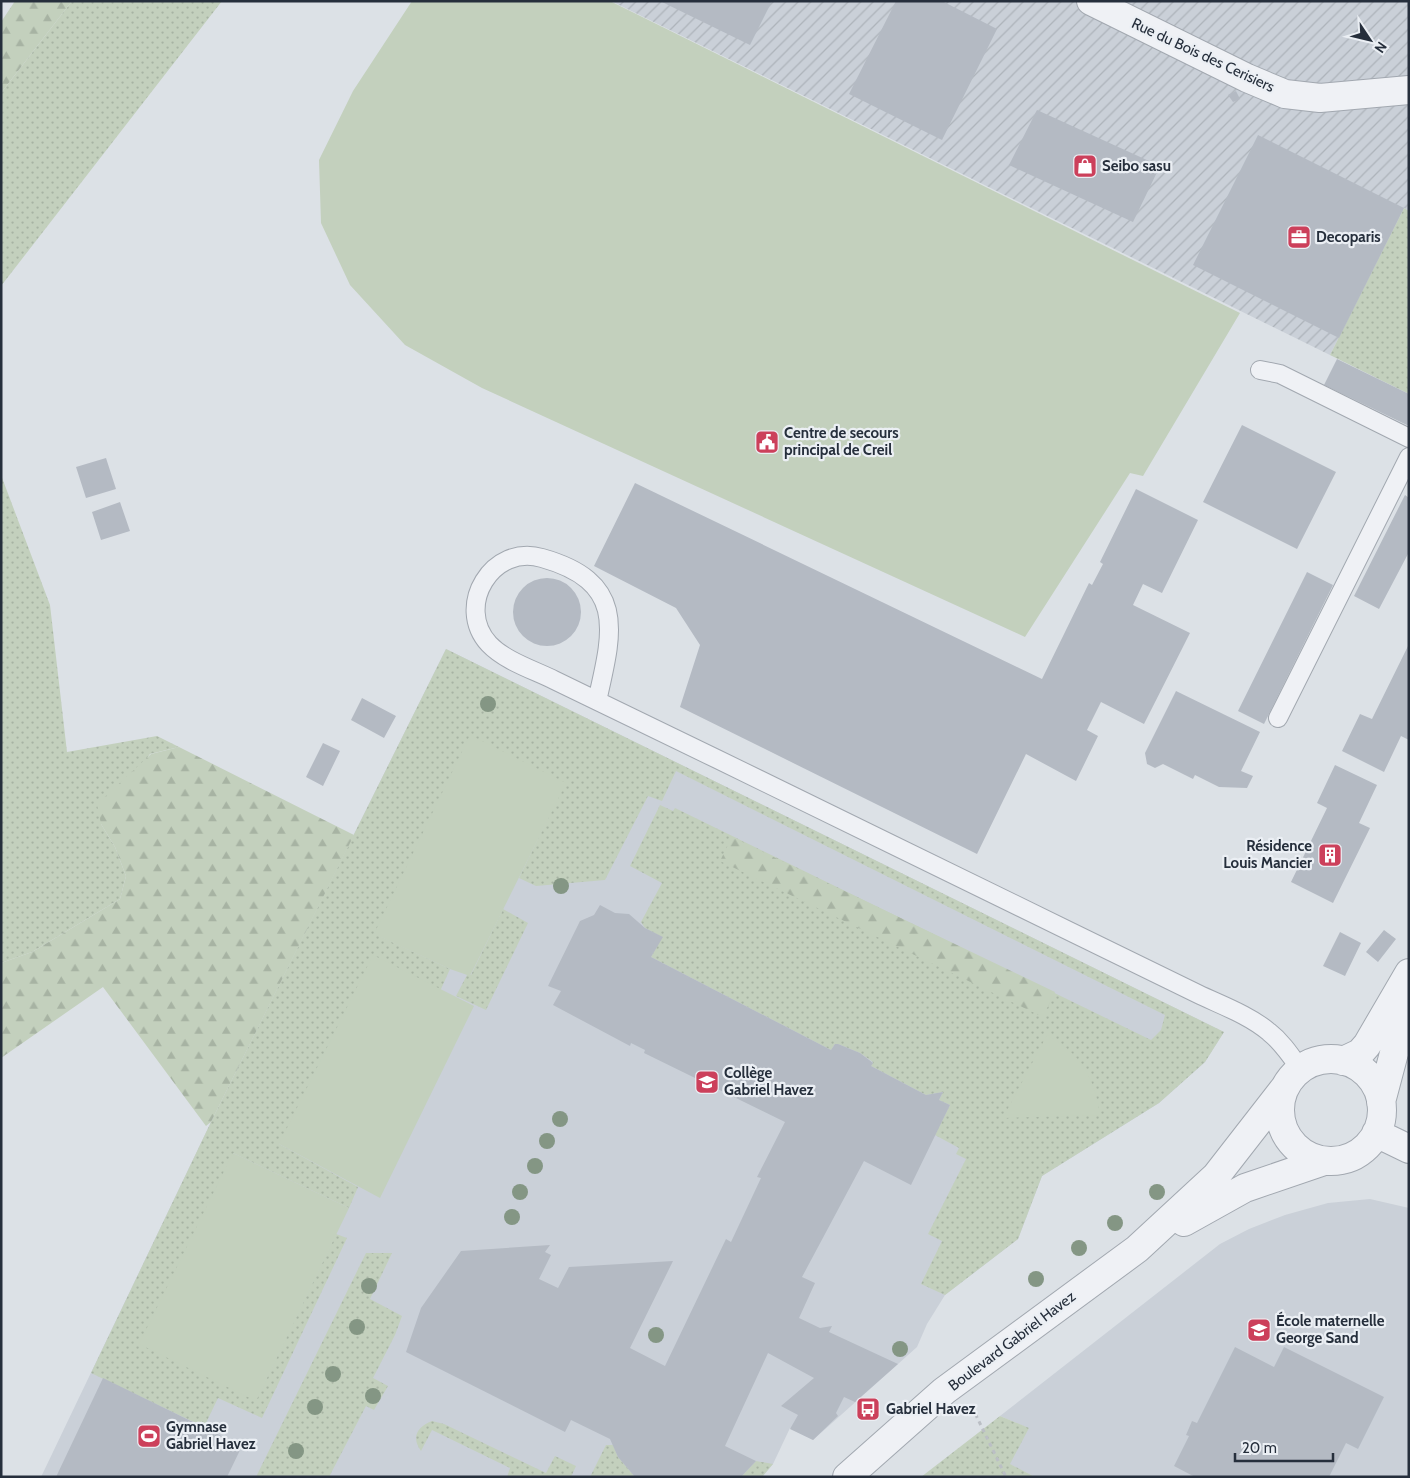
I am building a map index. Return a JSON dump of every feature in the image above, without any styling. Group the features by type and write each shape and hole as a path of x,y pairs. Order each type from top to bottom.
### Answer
{"street":[{"name":"Rue du Bois des Cerisiers","path":"1091,1 1247,78 1285,94 1320,98 1409,90"},
{"path":"1343,1061 1360,1053 1367,1045 1409,973"},
{"path":"1381,1102 1377,1088 1368,1076 1356,1066 1343,1061 1321,1060 1294,1078 1280,1108 1284,1130 1292,1143 1303,1153 1324,1161 1340,1160 1355,1155 1367,1145 1376,1133 1381,1118 1381,1102 1394,1053 1409,1015"},
{"name":"Boulevard Gabriel Havez","path":"847,1477 944,1391 1137,1249 1216,1176 1294,1078"},
{"path":"1376,1133 1409,1149"},
{"name":"Boulevard Gabriel Havez","path":"1137,1249 1245,1188 1324,1161"}],"lane":[{"path":"1260,370 1280,374 1409,438"},
{"path":"1278,718 1409,457"},
{"path":"597,701 606,655 609,612 598,589 586,577 552,560 534,555 516,556 499,564 486,576 478,593 475,611 479,629 489,644 504,655 597,701 1257,1023 1283,1045 1294,1078"}],"path":[{"path":"980,1401 972,1406 1006,1477"}],"shaded area":[{"path":"611,1 1409,1 1409,211 1404,208 1330,355"},
{"name":"Collège Gabriel Havez","path":"446,649 1224,1032 1205,1062 1159,1103 1042,1176 1018,1239 945,1295 927,1324 917,1347 813,1440 790,1428 773,1464 762,1477 41,1477 211,1122"},
{"name":"École maternelle George Sand","path":"1370,1199 1409,1208 1408,1477 1035,1477 1009,1464 1028,1428 1000,1416 1220,1244 1249,1229 1285,1215 1328,1203"}],"green space":[{"path":"15,1 72,1 1,93 1,22"},
{"path":"72,1 222,1 1,286 1,93"},
{"path":"412,1 610,1 1240,313 1143,476 1130,473 1025,637 482,388 405,345 350,285 321,223 319,160 353,91"},
{"path":"1404,208 1409,211 1409,394 1330,355"},
{"path":"1,475 50,605 67,752 157,736 179,747 150,754 101,824 115,847 126,876 120,899 32,952 1,963"},
{"path":"446,649 1224,1032 1205,1062 1159,1103 1042,1176 1018,1239 945,1295 921,1284 942,1241 928,1234 966,1159 956,1154 959,1148 935,1135 950,1105 939,1100 943,1092 926,1095 871,1066 873,1062 860,1053 838,1044 835,1044 831,1050 651,957 662,937 645,928 641,922 662,883 630,866 660,805 673,811 675,808 1151,1040 1161,1030 1165,1015 676,771 662,801 648,796 605,880 536,886 519,878 565,783 375,934 450,969 441,989 279,1144 358,1187 349,1208 233,1153 256,1400 336,1234 347,1238 262,1418 218,1398 204,1427 91,1373 211,1122"},
{"path":"470,735 566,783 470,976 450,969 374,934"},
{"path":"179,747 354,835 211,1122 206,1126 103,987 1,1058 1,963 32,952 120,899 126,876 115,847 101,824 97,804 151,754"},
{"path":"732,837 1055,992 1043,1017 720,861"},
{"path":"503,909 528,923 486,1010 456,996 467,975 471,975"},
{"path":"373,955 474,1006 380,1198 279,1144"},
{"path":"1047,1035 1059,1042 1077,1058 1084,1068 1094,1089 1100,1115 1003,1118"},
{"path":"233,1153 349,1208 256,1401 139,1344"},
{"path":"366,1253 392,1253 370,1299 402,1316 395,1335 373,1378 388,1386 374,1410 366,1406 329,1477 256,1477"},
{"path":"1000,1416 1029,1428 1010,1464 1035,1477 921,1477"},
{"path":"432,1421 444,1424 546,1473 555,1456 576,1466 571,1477 507,1477 510,1468 432,1430 421,1451 416,1441 417,1433 419,1429"},
{"path":"606,1445 613,1445 618,1457 635,1477 590,1477"},
{"path":"756,1461 773,1464 762,1477 741,1477"}],"building":[{"path":"660,1 772,1 750,45"},
{"path":"896,1 942,1 997,29 942,140 849,94"},
{"path":"1236,91 1240,99 1233,102 1228,95"},
{"name":"Seibo sasu","path":"1037,110 1160,166 1133,222 1009,165"},
{"name":"Decoparis","path":"1258,135 1404,208 1339,338 1193,265"},
{"path":"1337,359 1409,394 1409,426 1324,385"},
{"path":"1242,425 1336,472 1297,549 1203,502"},
{"path":"106,458 116,489 86,498 76,467"},
{"path":"635,483 1042,679 1089,583 1092,585 1103,564 1100,562 1136,489 1198,520 1162,593 1143,584 1133,605 1190,633 1144,724 1101,702 1087,730 1098,736 1076,781 1026,754 977,854 680,707 700,645 676,608 594,566"},
{"path":"1405,495 1409,498 1409,552 1379,609 1354,596"},
{"path":"120,502 130,531 101,540 92,512"},
{"path":"1307,572 1333,585 1264,724 1238,711"},
{"path":"540,578 554,578 566,583 576,593 581,605 581,619 576,631 566,641 554,646 540,646 528,641 518,631 513,619 513,605 518,593 528,583"},
{"path":"1409,644 1409,740 1401,736 1384,772 1342,751 1360,714 1372,719"},
{"path":"1176,691 1260,732 1241,771 1253,776 1247,788 1219,787 1195,775 1193,779 1163,764 1155,768 1147,764 1145,753"},
{"path":"362,698 396,716 384,738 351,720"},
{"path":"323,743 340,751 323,786 306,777"},
{"name":"Résidence Louis Mancier","path":"1335,765 1377,785 1359,823 1370,828 1333,903 1291,882 1327,808 1317,803"},
{"path":"600,905 615,913 629,914 645,928 663,937 651,957 831,1050 835,1044 838,1044 860,1053 873,1063 871,1066 926,1095 943,1092 939,1100 950,1105 911,1185 864,1161 802,1277 815,1283 799,1318 820,1328 832,1326 829,1332 898,1364 855,1402 844,1397 836,1413 838,1416 813,1440 790,1429 798,1415 781,1406 814,1378 768,1353 725,1446 756,1461 741,1477 635,1477 618,1457 610,1439 571,1420 565,1432 406,1352 421,1308 461,1251 550,1245 545,1252 551,1255 539,1279 558,1288 569,1267 673,1261 630,1348 665,1366 726,1239 731,1242 761,1178 757,1177 785,1122 644,1053 645,1050 631,1043 630,1046 553,1005 561,991 548,986 580,921 594,915"},
{"path":"1384,930 1396,939 1378,962 1366,952"},
{"path":"1340,932 1361,943 1345,976 1323,966"},
{"path":"1235,1347 1274,1367 1284,1347 1384,1397 1358,1449 1346,1443 1329,1477 1195,1477 1174,1466 1189,1436 1186,1435 1192,1421 1197,1423"},
{"name":"Gymnase Gabriel Havez","path":"103,1378 242,1446 227,1477 56,1477"}],"place":[{"name":"Seibo sasu","path":"1085,166"},
{"name":"Decoparis","path":"1299,237"},
{"name":"Centre de secours principal de Creil","path":"767,442"},
{"name":"Résidence Louis Mancier","path":"1330,855"},
{"name":"Collège Gabriel Havez","path":"707,1082"},
{"name":"École maternelle George Sand","path":"1259,1330"},
{"name":"Gabriel Havez","path":"868,1409"},
{"name":"Gymnase Gabriel Havez","path":"149,1436"}]}
